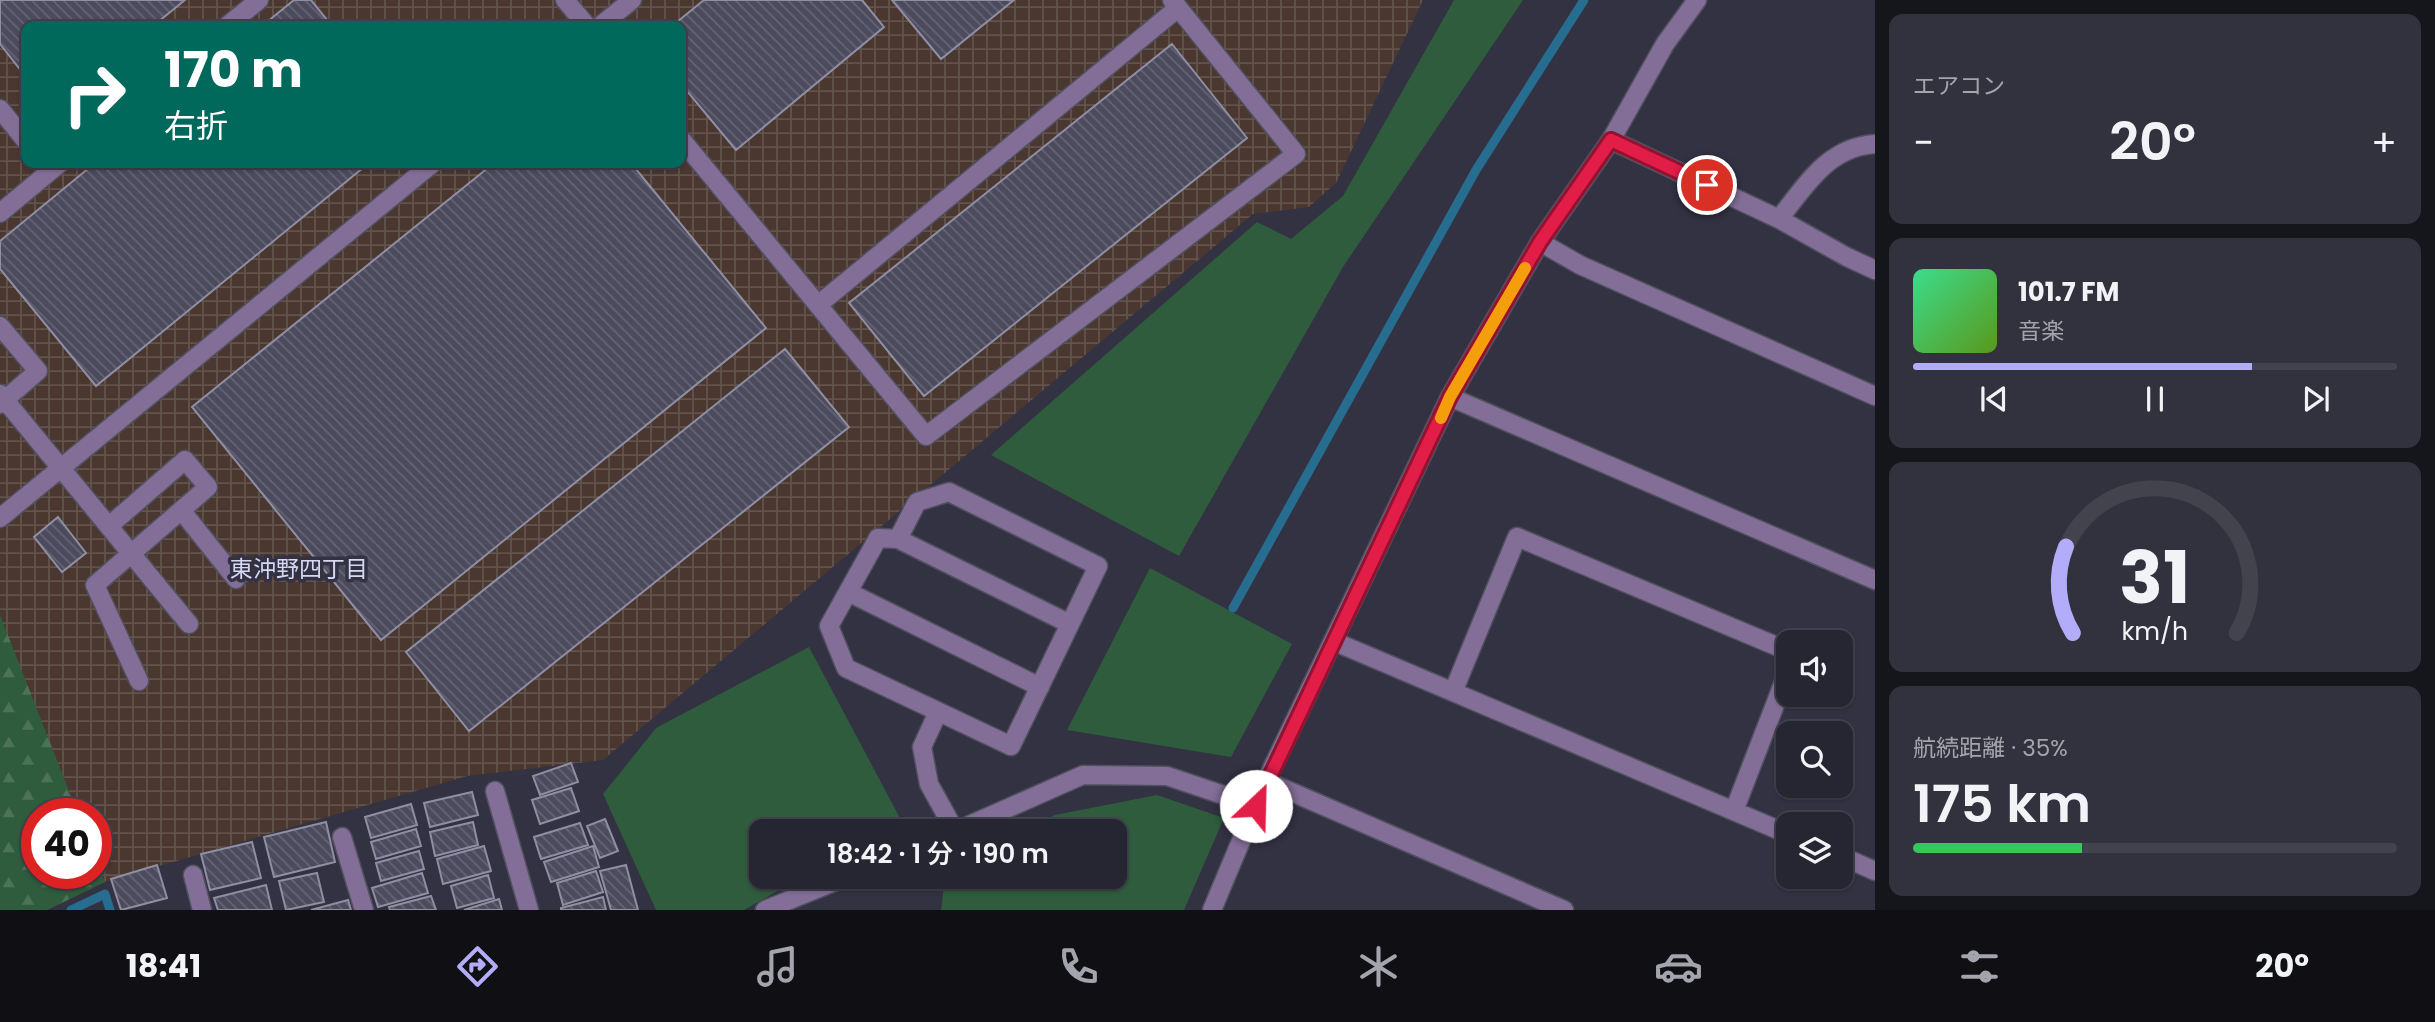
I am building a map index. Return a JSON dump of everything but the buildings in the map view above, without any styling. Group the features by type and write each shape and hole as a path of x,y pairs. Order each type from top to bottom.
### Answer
{"street":[{"path":"233,21 258,0"},
{"path":"565,0 583,21"},
{"path":"606,21 632,0"},
{"path":"1212,910 1266,781 1450,397 1540,242 1611,140 1665,44 1697,0"},
{"path":"686,145 926,436 1296,154 1175,4 818,305"},
{"path":"0,109 21,135"},
{"path":"1611,140 1779,219 1875,270"},
{"path":"1779,219 1822,164 1859,145 1875,144"},
{"path":"0,213 49,168"},
{"path":"0,518 427,168"},
{"path":"1540,242 1580,265 1875,396"},
{"path":"0,326 38,371 2,399 62,467 189,624"},
{"path":"1450,397 1875,580"},
{"path":"109,526 185,460 208,487 95,585 139,681"},
{"path":"898,539 917,502 949,492 1098,566 1040,687 1011,746 846,668 829,626 878,538 898,539 1070,624"},
{"path":"181,510 236,579"},
{"path":"1453,692 1517,537 1776,646"},
{"path":"848,592 1040,687"},
{"path":"1333,641 1776,829"},
{"path":"1734,811 1776,702"},
{"path":"938,712 922,747 929,784 949,819"},
{"path":"983,819 1083,775 1167,776 1256,806"},
{"path":"1266,781 1564,910"},
{"path":"495,791 529,910"},
{"path":"342,837 364,910"},
{"path":"1853,861 1875,871"},
{"path":"193,875 202,910"},
{"path":"765,910 817,889"}],"shaded area":[{"path":"0,0 1423,0 1336,183 1309,207 1253,214 603,760 467,776 112,880 112,798 21,798 21,889 90,889 47,910 0,910"}],"green space":[{"path":"1454,0 1523,0 1343,267 1179,556 991,455 1257,222 1291,239 1343,196"},
{"path":"1150,568 1292,644 1231,757 1067,730"},
{"path":"0,615 72,798 21,798 21,889 90,889 47,910 0,910"},
{"path":"809,647 900,819 749,819 749,889 781,889 744,910 656,910 603,794 656,728"},
{"path":"1157,795 1224,818 1184,910 941,910 944,889 1127,889 1127,819 1046,819"}],"waterway":[{"path":"1233,608 1476,170 1584,0"},
{"path":"71,910 105,894 110,910"}],"slow traffic":[{"path":"1441,418 1450,397 1525,268"}],"district":[{"name":"東沖野四丁目","path":"299,569"}],"route":[{"path":"1256,806 1450,397 1540,242 1611,140 1707,185"}]}
